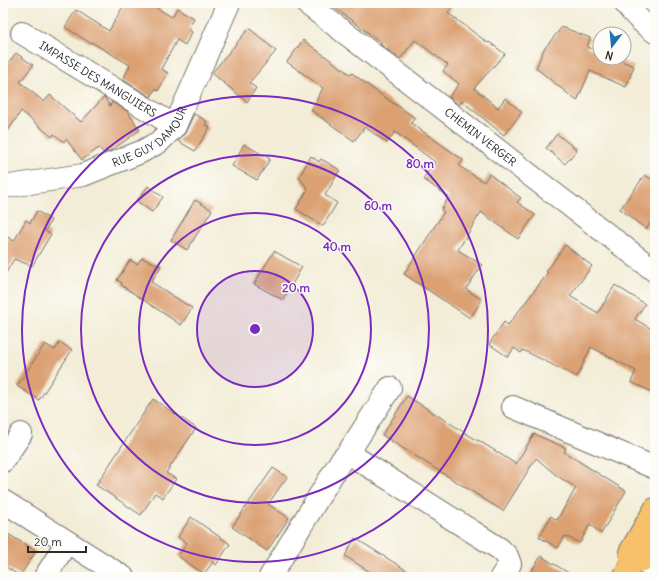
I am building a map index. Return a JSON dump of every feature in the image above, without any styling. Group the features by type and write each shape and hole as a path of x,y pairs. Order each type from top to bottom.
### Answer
{"main road":[{"path":"655,509 630,552 638,567 655,541"}],"street":[{"name":"RUE GUY DAMOUR","path":"3,187 82,175 141,152 159,142 175,126 229,3"},
{"name":"CHEMIN VERGER","path":"306,3 655,271"},
{"path":"625,3 633,14 655,32"},
{"name":"IMPASSE DES MANGUIERS","path":"22,33 175,126"},
{"path":"270,577 340,462 348,453 390,388"},
{"path":"513,407 655,468"},
{"path":"3,461 21,434"},
{"path":"348,453 500,549 507,556 510,564 501,577"},
{"path":"3,502 123,577"},
{"path":"46,577 67,542"}],"building":[{"path":"125,3 148,3 172,17 177,8 194,18 188,29 192,32 185,45 177,40 161,69 168,73 158,91 155,89 151,97 123,80 130,65 65,27 76,10 109,31"},
{"path":"328,3 455,3 448,13 505,54 474,88 498,108 505,98 522,112 504,135 462,101 459,105 449,97 459,84 443,71 448,65 415,40 400,59 380,44 382,43"},
{"path":"562,27 590,38 587,47 592,49 592,66 634,66 626,87 590,71 577,101 536,68 544,49"},
{"path":"249,28 276,51 249,83 256,88 247,102 212,73"},
{"path":"303,40 351,75 352,73 415,118 411,123 463,160 459,166 484,182 489,174 521,198 517,202 535,215 518,239 481,212 458,250 482,265 466,289 482,300 470,318 404,274 444,212 441,210 449,197 423,179 435,162 395,132 387,143 365,127 354,141 311,110 323,88 287,62"},
{"path":"16,53 33,65 20,82 44,102 50,95 81,122 104,97 110,106 112,102 127,111 140,130 112,150 104,153 99,148 82,160 66,139 64,142 54,134 52,137 21,111 3,139 3,70"},
{"path":"194,114 207,121 205,125 210,127 195,151 178,141 185,133"},
{"path":"557,134 577,150 565,164 546,148"},
{"path":"244,144 270,159 257,180 232,166"},
{"path":"311,156 319,162 321,159 340,170 325,195 337,203 323,226 296,209 308,189 299,177"},
{"path":"645,175 655,182 655,217 646,229 620,209"},
{"path":"148,186 163,197 152,212 137,201"},
{"path":"195,200 212,210 187,250 171,240"},
{"path":"37,211 51,220 45,231 51,234 32,266 14,259 3,278 3,234 14,241 26,220 30,223"},
{"path":"565,245 592,266 570,296 598,313 615,285 645,304 635,319 655,331 655,393 631,382 636,371 591,347 577,377 523,350 521,353 514,348 508,357 489,344 504,322 508,325 548,273 546,272"},
{"path":"274,251 302,267 283,300 254,284"},
{"path":"142,258 161,266 151,282 192,308 181,325 121,285 122,283 117,280 130,260 137,264"},
{"path":"60,342 72,350 39,400 17,386 45,344 55,350"},
{"path":"407,396 516,464 534,434 566,448 564,452 626,491 601,534 590,524 580,543 565,536 558,548 539,537 551,516 557,520 576,488 556,475 536,458 503,511 382,435"},
{"path":"153,399 196,428 166,473 176,479 163,498 155,493 141,515 96,485"},
{"path":"273,468 287,477 268,504 289,518 267,551 232,527"},
{"path":"191,517 230,544 216,565 213,562 204,574 178,556 187,543 178,537"},
{"path":"3,531 36,551 20,576 3,565"},
{"path":"355,538 417,577 378,577 345,556"},
{"path":"541,556 575,577 528,577"}]}
